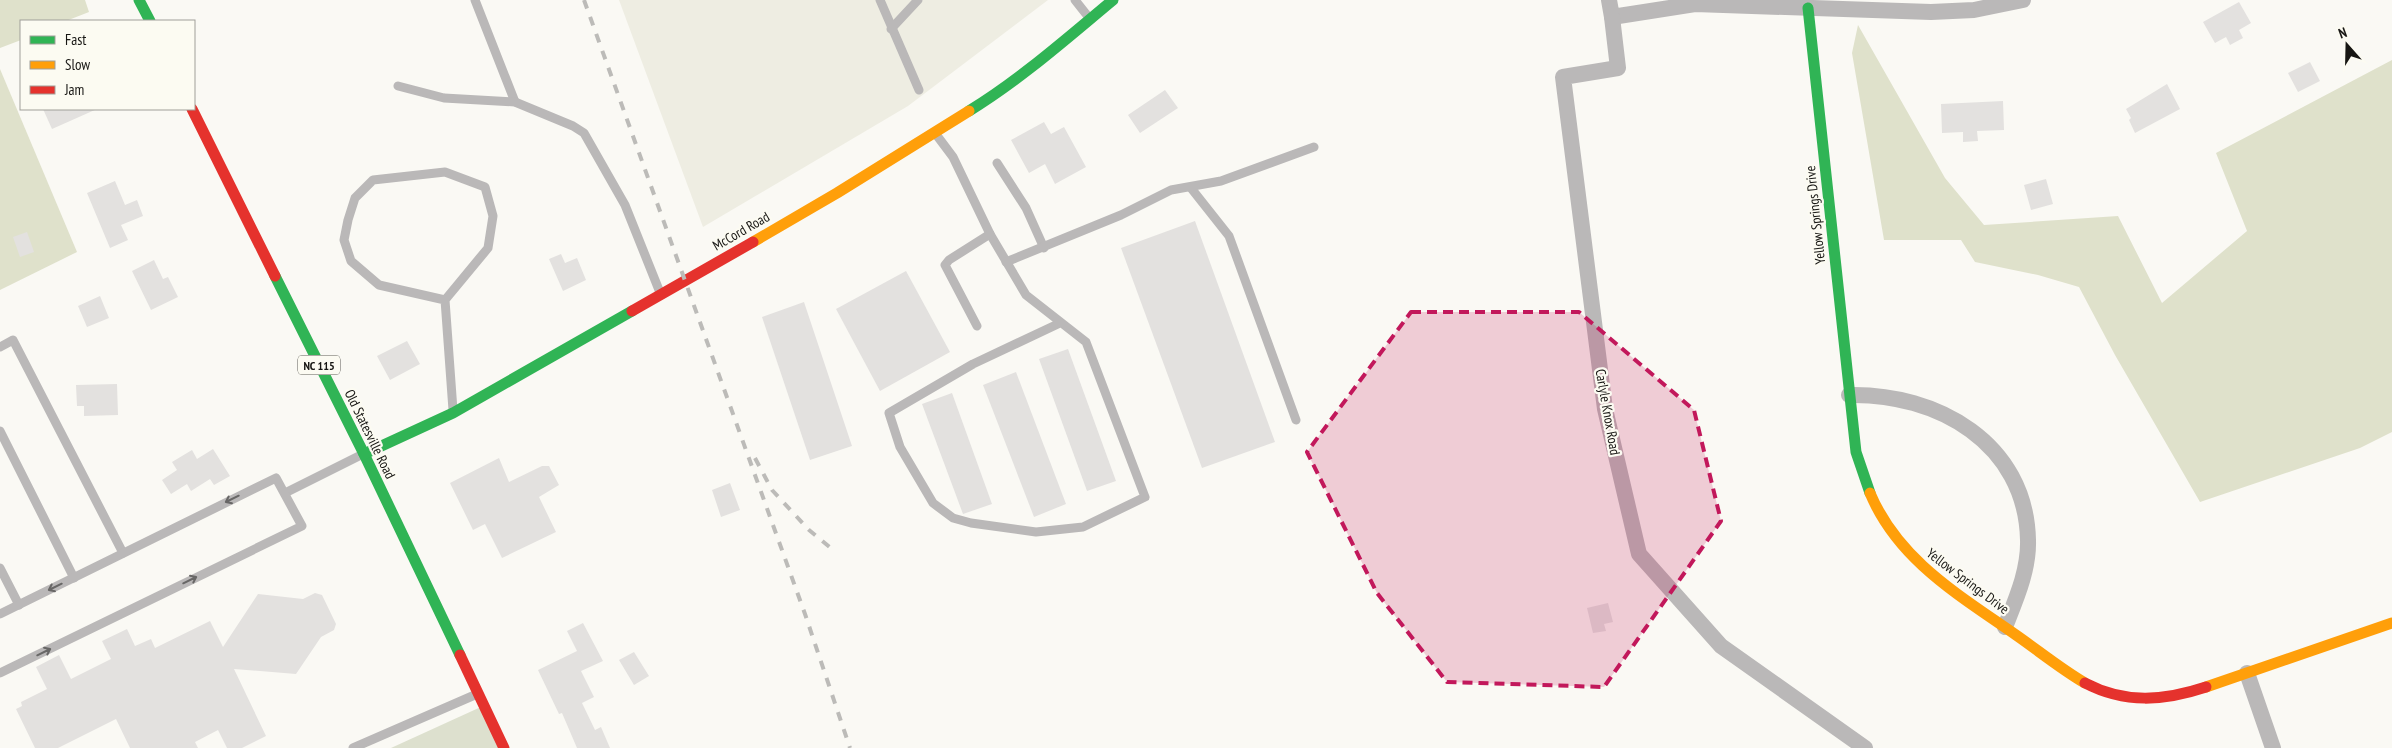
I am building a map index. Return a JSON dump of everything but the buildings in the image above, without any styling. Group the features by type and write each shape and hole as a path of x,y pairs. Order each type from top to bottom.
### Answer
{"street":[{"path":"139,0 149,20"},
{"name":"McCord Road","path":"364,454 453,413 837,193 996,94 1041,60 1113,0"},
{"path":"1609,0 1612,18 1695,4 1931,12 1974,10 2024,0"},
{"name":"Yellow Springs Drive","path":"1808,8 1855,442 1861,470 1875,505 1889,529 1920,565 2086,684 2114,695 2129,698 2159,699 2174,697 2392,623"},
{"name":"Carlyle Knox Road","path":"1612,18 1618,68 1563,77 1605,410 1639,554 1721,646 1865,748"},
{"name":"Old Statesville Road","path":"192,110 364,454 504,748"},
{"path":"1849,395 1885,396 1937,410 1969,428 1994,450 2004,463 2012,477 2024,508 2028,541 2024,574 2005,627"},
{"path":"2246,673 2273,748"}],"lane":[{"path":"475,0 515,102"},
{"path":"880,0 919,90"},
{"path":"892,29 918,0"},
{"path":"1075,0 1090,19"},
{"path":"398,86 444,98 515,102 573,126 584,133 625,205 661,295"},
{"path":"934,133 953,157 990,234 1026,295 1086,342 1145,497 1083,527 1036,532 971,523 953,518 933,503 900,447 890,413 973,364 1060,323"},
{"path":"1006,262 1121,215 1171,190 1191,188 1221,180 1314,148"},
{"path":"997,164 1026,208 1044,248"},
{"path":"445,300 379,285 351,261 344,240 348,220 355,198 373,180 444,172 485,187 493,216 488,248 445,300 453,413"},
{"path":"1191,188 1229,236 1296,420"},
{"path":"977,326 945,265 949,260 990,234"},
{"path":"0,347 13,340 123,553"},
{"path":"0,431 74,578"},
{"path":"285,493 364,454"},
{"path":"0,614 276,478 302,526 0,673"},
{"path":"0,568 19,605"},
{"path":"353,748 478,694"}],"highlighted area":[{"path":"1411,312 1579,312 1694,410 1721,521 1604,687 1447,682 1377,593 1307,452"}],"shaded area":[{"path":"619,0 1048,0 908,106 703,227"}],"green space":[{"path":"0,0 85,0 89,12 69,20 20,20 20,40 0,48"},
{"path":"1858,25 1945,178 1984,225 2118,216 2162,303 2247,231 2216,153 2392,60 2392,432 2360,448 2200,502 2115,355 2079,287 2038,275 1975,262 1961,240 1884,240 1852,53"},
{"path":"0,69 77,252 0,290"},
{"path":"483,706 504,748 391,748"}],"railway":[{"path":"584,0 805,614 850,748"},
{"path":"755,458 772,490 809,530 832,549"}],"traffic: fast":[{"path":"139,0 149,20"},
{"path":"969,111 1025,72 1113,0"},
{"path":"1808,8 1856,452 1870,493"},
{"path":"275,276 364,454 460,655"},
{"path":"364,454 453,413 632,311"}],"traffic: slow":[{"path":"753,242 837,193 969,111"},
{"path":"1870,493 1882,517 1897,538 1913,557 1932,574 2085,683"},
{"path":"2206,687 2392,623"}],"traffic: jam":[{"path":"192,110 275,276"},
{"path":"632,311 753,242"},
{"path":"460,655 504,748"},
{"path":"2085,683 2115,694 2145,698 2175,695 2206,687"}]}
